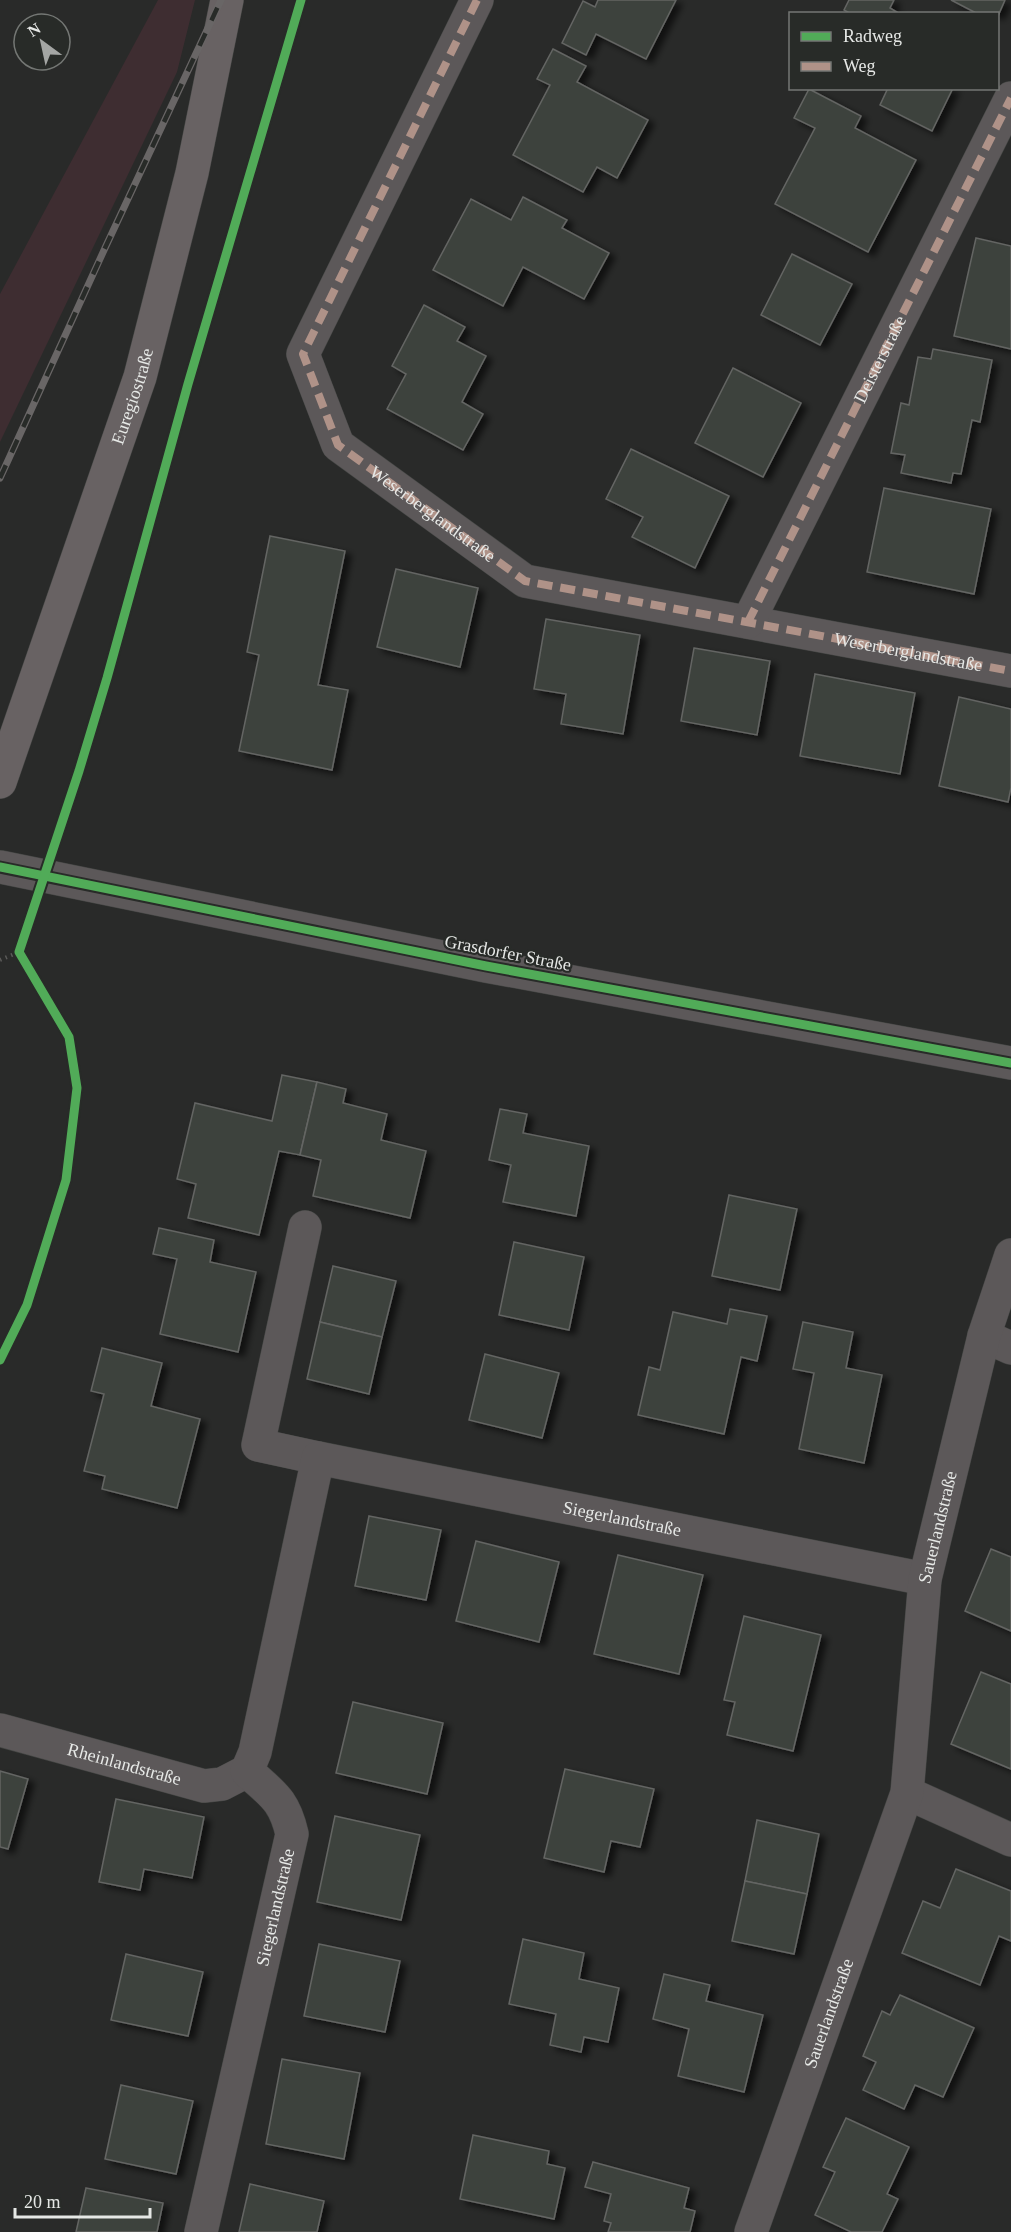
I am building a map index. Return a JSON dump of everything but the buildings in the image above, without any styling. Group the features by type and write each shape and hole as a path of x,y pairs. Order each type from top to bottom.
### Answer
{"main road":[{"name":"Euregiostraße","path":"0,782 140,377 192,173 226,0"}],"street":[{"name":"Weserberglandstraße","path":"477,0 303,354 338,445 525,581 1011,670"},
{"name":"Deisterstraße","path":"748,622 1011,98"},
{"name":"Grasdorfer Straße","path":"0,867 486,966 1011,1063"},
{"name":"Siegerlandstraße","path":"304,1227 258,1445 925,1579"},
{"name":"Sauerlandstraße","path":"751,2232 907,1793 925,1579 997,1342 1011,1255"},
{"path":"247,1771 255,1752 318,1458"},
{"name":"Rheinlandstraße","path":"0,1730 204,1786 222,1784 247,1771"},
{"name":"Siegerlandstraße","path":"201,2232 292,1834 287,1815 279,1800 247,1771"},
{"path":"907,1793 1011,1840"}],"path":[{"path":"0,960 19,952"}],"shaded area":[{"path":"158,0 195,0 177,72 0,442 0,294"}],"railway":[{"path":"0,478 221,0"}],"marked path":[{"path":"477,0 303,354 338,445 525,581 1011,671"},
{"path":"748,622 1011,98"}],"cycle path":[{"path":"0,1360 27,1305 66,1180 77,1088 69,1037 19,952 107,678 188,384 301,0"},
{"path":"0,867 486,966 1011,1063"}]}
